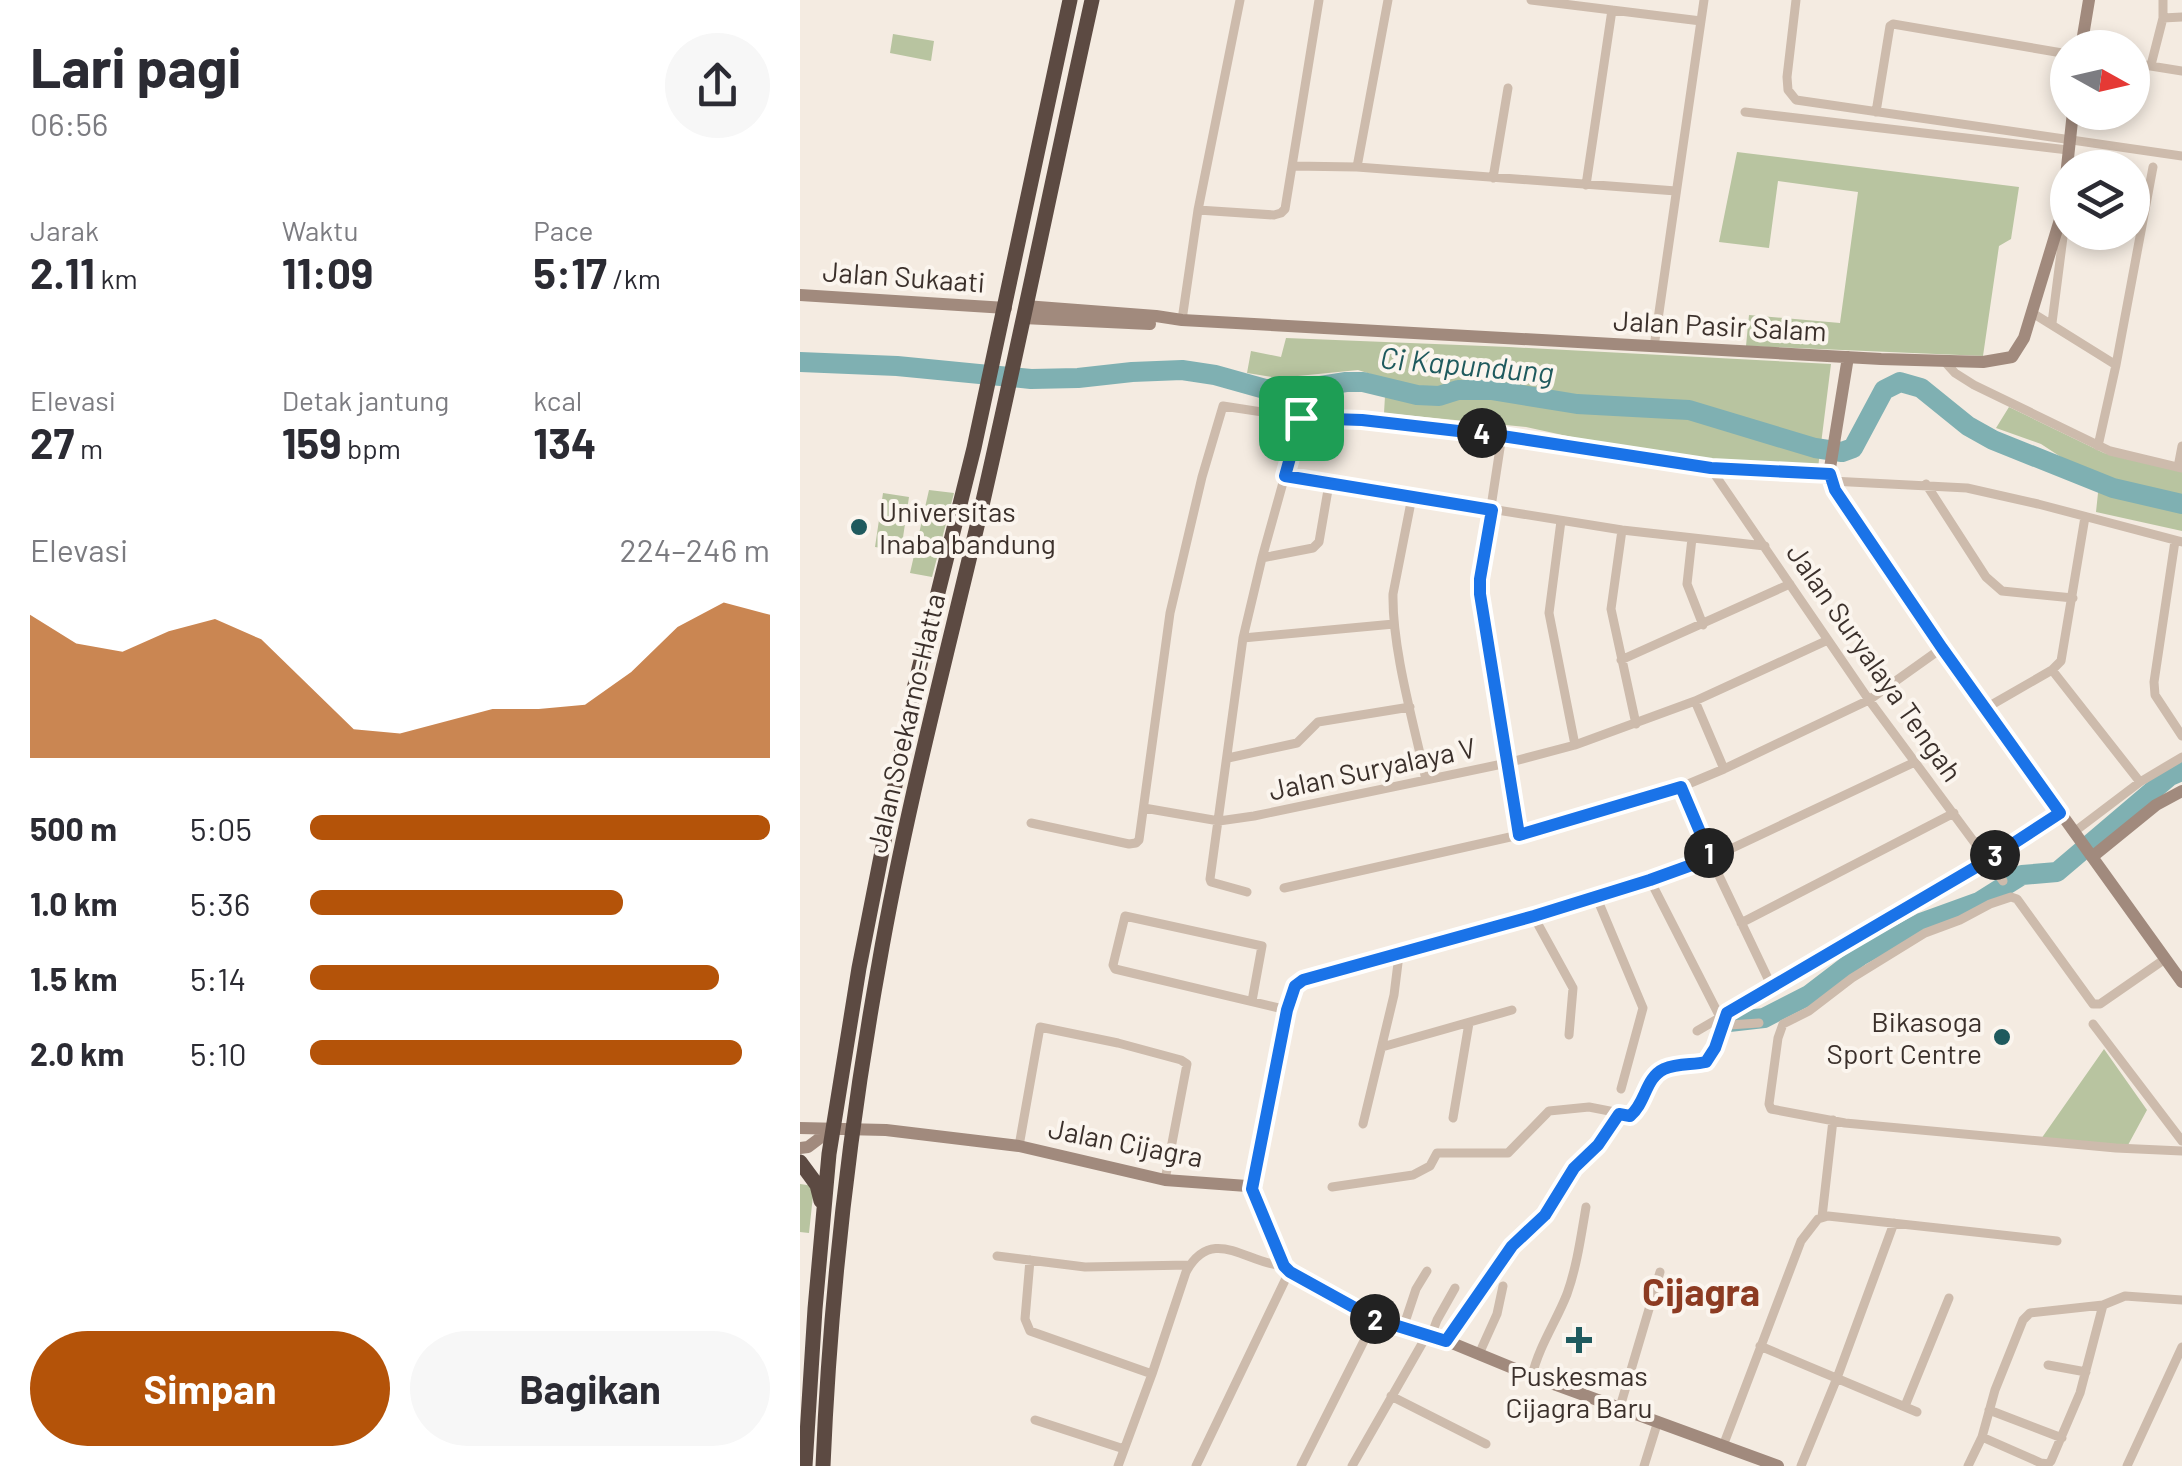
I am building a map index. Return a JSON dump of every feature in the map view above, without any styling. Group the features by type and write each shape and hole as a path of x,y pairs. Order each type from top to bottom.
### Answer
{"highway":[{"name":"Jalan Soekarno-Hatta","path":"803,1462 832,1130 859,968 914,689 1004,316 1070,0"},
{"name":"Jalan Soekarno-Hatta","path":"823,1466 832,1314 852,1129 879,962 1092,0"},
{"path":"800,1162 817,1185 823,1210"}],"street":[{"path":"1177,320 1240,0"},
{"path":"1198,210 1274,216 1282,213 1319,0"},
{"path":"1358,167 1388,0"},
{"path":"1531,0 1701,21"},
{"path":"1654,347 1704,0"},
{"path":"1796,0 1788,90 1796,100 2069,145"},
{"path":"2084,30 2089,0"},
{"path":"2163,0 2163,18 2151,65 2182,71"},
{"path":"1586,184 1612,10"},
{"path":"2163,18 2182,17"},
{"path":"1876,112 1893,24 2050,51"},
{"path":"1493,178 1508,88"},
{"path":"1745,112 2182,156"},
{"name":"Jalan Pasir Salam","path":"2068,150 2070,130"},
{"path":"1292,166 1358,167 1676,191"},
{"path":"2098,446 2153,167"},
{"name":"Jalan Pasir Salam","path":"1022,320 1156,324 1177,320 1983,362 2016,353 2050,250"},
{"path":"2052,323 2061,250"},
{"name":"Jalan Sukaati","path":"800,295 1004,316"},
{"path":"2031,312 2116,365"},
{"path":"1848,357 1830,475 1942,648 2181,978"},
{"path":"1945,362 1955,374 1974,385 2110,451 2180,468 2182,446"},
{"path":"1974,385 1983,362"},
{"path":"1030,823 1134,844 1139,840 1170,612 1222,406 1301,418 1362,420 1502,436 1711,468 1968,488 2178,542 2154,682 2155,695 2182,736"},
{"path":"1247,892 1210,881 1243,638 1301,418"},
{"path":"1502,436 1480,594 1519,835"},
{"name":"Jalan Suryalaya Tengah","path":"1711,468 1869,700 2003,881"},
{"path":"1285,476 1622,530 1765,546"},
{"path":"1262,558 1316,546 1321,538 1330,484"},
{"path":"1926,484 1986,577 1999,590 2074,598"},
{"path":"1412,497 1393,594 1394,624 1426,780"},
{"path":"1986,708 2061,661 2086,517"},
{"path":"1561,521 1549,613 1575,746"},
{"path":"1622,530 1611,609 1636,724"},
{"path":"1692,538 1687,584 1703,624"},
{"path":"1621,660 1790,584"},
{"path":"1243,638 1394,624"},
{"name":"Jalan Suryalaya V","path":"1144,808 1219,821 1507,763 1575,746 1695,702 1828,640"},
{"path":"1284,888 1519,835 1681,787 1869,700 1942,648"},
{"path":"2052,670 2140,782"},
{"path":"1695,702 1724,769"},
{"path":"1228,758 1298,743 1318,722 1410,707"},
{"path":"2076,835 2140,782 2182,757"},
{"path":"1196,1466 1287,1269 1257,1201 1287,1010 1295,986 1303,980 1534,916 1711,858 1916,762"},
{"path":"1681,787 1772,987"},
{"path":"2090,854 2156,804 2182,790"},
{"path":"1741,923 1954,813"},
{"path":"1697,1031 1723,1022 1772,987 2060,813"},
{"path":"1650,880 1723,1022 1759,1023"},
{"path":"1596,896 1642,1004 1621,1088"},
{"path":"2165,959 2098,1005 2091,1002 2014,897 1990,904 1926,933 1852,978 1808,1012 1782,1025 1769,1107 1832,1120 2182,1151"},
{"path":"1252,1001 1262,946 1125,916 1112,965 1115,970 1287,1010"},
{"path":"1534,916 1573,988 1569,1036"},
{"path":"1362,1124 1394,995 1399,956"},
{"path":"1382,1047 1512,1010"},
{"path":"1332,1187 1413,1175 1430,1166 1437,1154 1508,1153 1549,1111 1584,1107 1630,1116 1653,1077 1662,1070 1706,1062 1723,1022"},
{"path":"1453,1118 1470,1024"},
{"path":"2094,1024 2182,1141"},
{"path":"1019,1146 1040,1027 1118,1044 1187,1064 1165,1180"},
{"path":"1446,1341 1512,1246 1545,1215 1574,1168 1598,1145 1619,1114"},
{"path":"1723,1446 1802,1241 1822,1217 1832,1120"},
{"name":"Jalan Cijagra","path":"800,1128 886,1130 1019,1146 1165,1180 1246,1186 1257,1201"},
{"path":"800,1148 808,1148 832,1130"},
{"path":"1532,1376 1571,1280 1586,1208"},
{"path":"1822,1217 2057,1241"},
{"path":"1802,1466 1894,1223"},
{"path":"1118,1466 1189,1266 1202,1252 1216,1248 1234,1250 1287,1269 1375,1319 1446,1341 1778,1466"},
{"path":"997,1256 1085,1267 1189,1266"},
{"path":"1030,1260 1025,1319 1030,1330 1152,1374"},
{"path":"1404,1328 1416,1290 1427,1271"},
{"path":"1620,1407 1660,1272"},
{"path":"1479,1354 1497,1314 1503,1286"},
{"path":"1352,1466 1455,1288"},
{"path":"1968,1466 1982,1437 1994,1390 2026,1316 2103,1306 2125,1296 2182,1300"},
{"path":"1905,1406 1950,1298"},
{"path":"1982,1437 2048,1465 2080,1393 2103,1306"},
{"path":"1300,1466 1375,1319"},
{"path":"1760,1346 1917,1412"},
{"path":"2127,1466 2182,1347"},
{"path":"2048,1364 2086,1372"},
{"path":"1391,1396 1486,1444"},
{"path":"1990,1410 2062,1438"},
{"path":"1035,1420 1124,1450"},
{"path":"1644,1466 1658,1421"}],"green space":[{"path":"893,34 934,41 931,61 890,53"},
{"path":"1737,152 2019,187 2011,239 1999,246 1983,356 1746,346 1749,315 1840,323 1858,192 1778,181 1769,248 1719,242"},
{"path":"1286,338 1831,364 1818,468 1701,459 1526,427 1384,413 1386,379 1358,370 1278,378 1247,373 1251,351 1281,357"},
{"path":"2009,407 2104,453 2182,471 2182,531 2096,512 2100,474 2041,444 1996,428"},
{"path":"929,490 954,493 932,577 910,573"},
{"path":"883,493 909,497 901,551 875,547"},
{"path":"2104,1049 2147,1110 2128,1145 2041,1139"},
{"path":"800,1184 814,1186 809,1233 800,1232"}],"waterway":[{"name":"Ci Kapundung","path":"800,362 897,366 1031,379 1182,370 1289,391 1346,382 1363,382 1417,395 1491,390 1577,404 1689,410 1815,448 1842,452 1853,448 1884,390 1900,382 1921,388 1968,426 1993,440 2113,488 2182,504"},
{"path":"1729,1022 1764,1018 1809,995 1860,956 1921,923 1979,902 2022,875 2057,872 2170,776 2182,771"}],"place":[{"name":"Universitas Inaba bandung","path":"859,527"},
{"name":"Bikasoga Sport Centre","path":"2002,1037"},
{"name":"Puskesmas Cijagra Baru","path":"1579,1340"}],"district":[{"name":"Cijagra","path":"1701,1291"}],"route":[{"path":"1301,418 1362,420 1502,436 1711,468 1830,474 1835,490 1942,648 2060,813 1988,860 1727,1013 1710,1058 1700,1064 1676,1065 1655,1075 1637,1110 1630,1116 1619,1114 1598,1145 1574,1168 1545,1215 1512,1246 1446,1341 1375,1319 1310,1286 1284,1266 1252,1189 1295,986 1303,980 1534,916 1711,858 1681,787 1519,835 1480,594 1492,510 1285,476 1301,418"}]}
